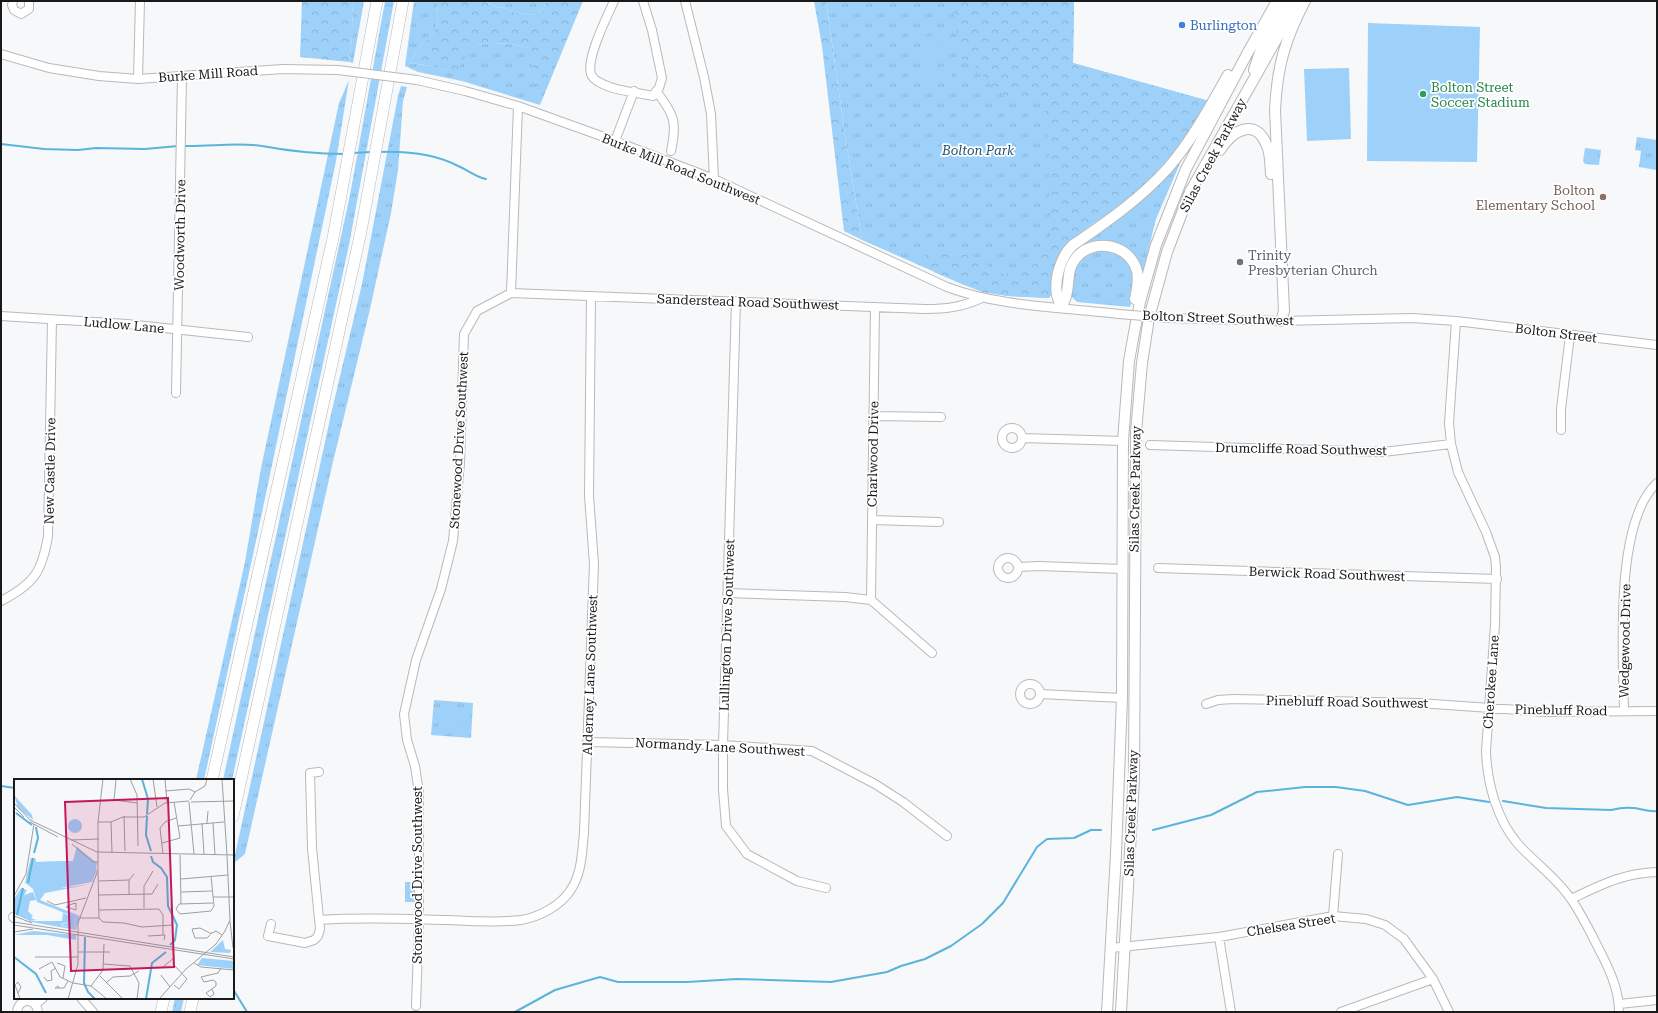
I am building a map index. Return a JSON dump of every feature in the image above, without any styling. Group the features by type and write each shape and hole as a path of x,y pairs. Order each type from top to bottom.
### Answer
{"highway":[{"path":"212,779 333,238 377,1"},
{"path":"234,811 360,239 403,1"},
{"path":"161,1012 164,999"},
{"path":"190,1012 193,999"}],"main road":[{"name":"Silas Creek Parkway","path":"1107,1012 1116,854 1122,698 1123,441 1129,361 1138,313 1148,272 1172,202 1186,168 1277,1"},
{"path":"1250,86 1254,66 1288,1"},
{"name":"Silas Creek Parkway","path":"1121,1012 1134,779 1135,465 1137,407 1143,356 1154,294 1167,252 1190,192 1298,1"},
{"path":"1281,321 1284,311 1275,110 1276,91 1279,66 1284,46 1305,1"},
{"path":"1062,307 1057,294 1059,270 1065,253 1073,245 1136,199 1168,167 1203,119 1230,72 1247,54"},
{"path":"1190,192 1202,180 1221,148 1233,134 1242,130 1249,130 1256,132 1264,140 1270,158 1278,311 1281,321"},
{"path":"1062,307 1067,295 1069,270 1080,254 1090,247 1101,245 1113,246 1124,252 1135,264 1138,276 1128,332 1129,361"}],"street":[{"path":"13,1 12,5 14,10 21,14 28,9 28,1"},
{"path":"138,79 140,1"},
{"path":"614,1 596,43 590,66 591,75 599,82 611,87 653,96 659,88 662,78 652,30 643,1"},
{"path":"685,1 704,77 711,114 714,179"},
{"name":"Burke Mill Road","path":"1,54 50,68 99,76 138,79 282,69 338,70 417,80"},
{"name":"Woodworth Drive","path":"176,393 182,77"},
{"name":"Burke Mill Road Southwest","path":"417,80 465,91 518,106 714,179 947,287 982,298"},
{"path":"615,141 634,91"},
{"path":"656,91 674,119 675,130 671,152"},
{"path":"511,294 518,106"},
{"name":"Sanderstead Road Southwest","path":"511,294 736,301 920,309 944,309 966,306 982,298"},
{"name":"Stonewood Drive Southwest","path":"416,1006 419,919 419,793 415,766 407,740 404,714 416,660 441,589 453,542 460,463 464,334 476,311 511,294"},
{"name":"Alderney Lane Southwest","path":"320,920 373,918 475,921 521,920 540,914 563,900 575,884 581,862 588,742 594,564 589,496 591,296"},
{"name":"Bolton Street Southwest","path":"982,298 1023,304 1168,318 1281,321 1412,318 1456,321"},
{"name":"Lullington Drive Southwest","path":"736,301 723,745 723,789 726,826 747,854 796,882 826,888"},
{"name":"Charlwood Drive","path":"871,600 875,307"},
{"name":"Ludlow Lane","path":"1,316 128,324 248,337"},
{"name":"New Castle Drive","path":"1,602 26,587 42,562 46,549 48,536 50,474 52,320"},
{"name":"Bolton Street","path":"1456,321 1657,345"},
{"name":"Cherokee Lane","path":"1456,321 1450,423 1451,444 1458,472 1491,544 1497,579 1489,707 1487,769 1493,795 1503,821 1518,844 1553,877 1571,899 1591,933 1608,967 1615,984 1619,1008"},
{"path":"1561,430 1561,409 1570,334"},
{"path":"874,416 940,417"},
{"path":"1022,438 1123,441"},
{"name":"Drumcliffe Road Southwest","path":"1150,445 1383,452 1412,450 1451,444"},
{"name":"Wedgewood Drive","path":"1624,711 1623,600 1630,548 1638,511 1644,499 1657,483"},
{"path":"872,520 939,522"},
{"path":"1018,567 1039,566 1122,569"},
{"name":"Berwick Road Southwest","path":"1158,568 1497,579"},
{"path":"728,593 845,597 871,600 932,653"},
{"path":"1040,694 1122,698"},
{"name":"Pinebluff Road Southwest","path":"1206,704 1233,699 1419,703 1489,707"},
{"name":"Pinebluff Road","path":"1489,707 1547,712 1657,711"},
{"name":"Normandy Lane Southwest","path":"588,742 723,745 812,751 875,784 903,802 947,836"},
{"path":"271,924 268,936 305,943 314,940 320,932 313,855 310,773 319,772"},
{"path":"1334,916 1338,854"},
{"path":"1571,899 1606,882 1630,874 1657,872"},
{"name":"Chelsea Street","path":"1111,948 1125,948 1219,937 1334,916 1371,920 1394,930 1412,949 1433,978 1449,1012"},
{"path":"1219,937 1231,1012"},
{"path":"1341,1012 1433,978"},
{"path":"17,1012 21,1003 27,1001 37,1008 42,999"},
{"path":"82,999 93,1012"},
{"path":"1619,1008 1657,1000"}],"green space":[{"path":"302,1 352,1 353,29 349,62 300,57"},
{"path":"352,1 364,1 353,63 349,62 353,29"},
{"path":"385,1 394,1 349,245 232,779 223,779 350,195"},
{"path":"414,1 438,1 437,23 432,37 421,44 410,63 433,66 446,71 464,53 477,45 500,43 530,48 540,105 462,81 418,72 405,66"},
{"path":"438,1 485,1 496,7 505,8 516,13 536,15 544,7 546,1 583,1 540,105 529,48 500,43 478,45 467,52 457,72 446,71 433,66 410,63 421,44 432,36 437,23"},
{"path":"485,1 546,1 544,7 536,15 516,13 505,8 496,7"},
{"path":"814,1 826,1 862,240 844,231 822,46"},
{"name":"Bolton Park","path":"826,1 1074,1 1073,63 1209,101 1189,132 1155,173 1115,209 1080,233 1069,243 1061,260 1049,298 1008,296 983,292 862,240"},
{"path":"951,1 1074,1 1073,63 1209,101 1179,146 1156,172 1130,197 1080,233 1069,243 1062,259 1053,292 1049,298 1008,296 983,292 934,272 923,252 946,250 966,255 987,265 1001,274 1019,274 1036,263 1045,252 1050,238 1048,129 1044,105 1038,100 1010,100 990,84 972,62 963,63"},
{"name":"Bolton Street Soccer Stadium","path":"1368,23 1480,27 1477,162 1367,161"},
{"path":"944,34 946,46 921,50 919,38"},
{"path":"947,49 949,61 924,65 922,54"},
{"path":"950,65 952,77 926,81 924,70"},
{"path":"1349,68 1351,139 1307,141 1304,69"},
{"path":"349,80 336,161 204,779 196,779 245,562 261,468 339,103"},
{"path":"401,86 407,87 403,101 398,170 391,213 370,309 332,466 245,854 234,863 332,410 362,284"},
{"path":"1637,137 1657,140 1657,170 1639,167 1641,151 1635,150"},
{"path":"1585,148 1601,150 1599,165 1585,164 1583,161"},
{"path":"1182,159 1156,219 1141,280 1129,251 1082,249 1079,244"},
{"path":"1096,249 1117,253 1132,266 1134,290 1130,307 1077,302 1072,297 1070,291 1074,267 1084,255"},
{"path":"434,700 473,703 471,738 431,735"},
{"path":"440,706 466,708 465,719 439,716"},
{"path":"439,721 465,724 464,734 438,732"},
{"path":"405,882 415,882 414,902 405,902"},
{"path":"175,999 184,999 181,1012 172,1012"}],"waterway":[{"path":"1,144 44,149 78,150 96,148 145,149 178,146"},
{"path":"182,146 252,145 303,152 345,154"},
{"path":"353,153 371,152"},
{"path":"379,152 399,152 430,156 449,162 486,179"},
{"path":"1,786 14,788"},
{"path":"1153,830 1211,815 1257,792 1305,787 1336,787 1365,791 1408,805 1457,797 1489,802"},
{"path":"1503,801 1546,808 1611,810 1620,808 1634,808 1657,811"},
{"path":"515,1012 555,990 600,977 618,982 687,982 737,979 831,982 887,972 925,959 951,946 982,924 1003,903 1037,847 1047,839 1074,838 1091,830 1101,830"},
{"path":"234,991 247,1012"}],"place":[{"name":"Burlington","path":"1182,25"},
{"name":"Bolton Street Soccer Stadium","path":"1423,94"},
{"name":"Bolton Elementary School","path":"1603,197"},
{"name":"Trinity Presbyterian Church","path":"1240,262"}]}
